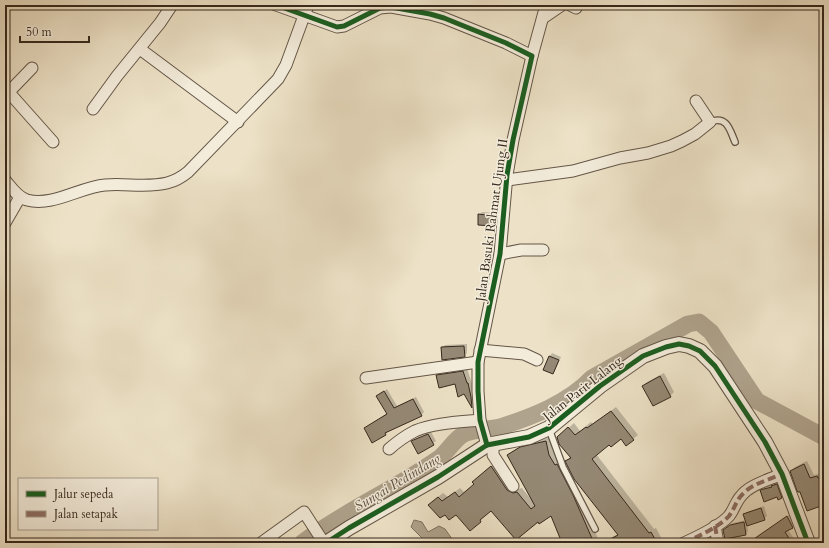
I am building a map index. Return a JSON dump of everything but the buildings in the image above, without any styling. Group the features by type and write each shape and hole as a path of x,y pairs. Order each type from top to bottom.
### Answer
{"street":[{"path":"93,109 117,76 160,23 172,5"},
{"path":"276,5 306,10 337,27 344,26 386,6 432,9 444,18 506,43 532,56"},
{"name":"Jalan Basuki Rahmat Ujung II","path":"513,486 493,455 485,433 478,391 478,362 500,254 507,180 513,140 532,56 546,5"},
{"path":"543,18 562,5"},
{"path":"5,180 20,197 36,201 52,200 104,185 158,185 173,182 188,172 278,79 286,65 306,10"},
{"path":"140,48 238,122"},
{"path":"32,68 6,92 53,142"},
{"path":"507,180 572,171 671,146 695,134 710,122 696,101"},
{"path":"5,223 20,197"},
{"path":"500,254 521,250 543,250"},
{"name":"Jalan Parit Lalang","path":"323,541 344,531 438,476 485,433 529,437 549,428 600,386 643,356 679,344 689,346 700,351 715,366 765,442 782,474 808,543"},
{"path":"480,350 524,354 537,360"},
{"path":"366,378 478,362"},
{"path":"389,449 405,436 430,427 485,433"},
{"path":"684,543 707,532 729,515 736,501 748,489 782,474"},
{"path":"261,543 304,512 323,541"},
{"path":"715,526 718,543"}],"lane":[{"path":"710,122 719,119 723,121 729,128 735,142"},
{"path":"549,428 563,467 595,529"}],"shaded area":[{"path":"414,520 422,522 428,532 439,526 445,529 455,543 415,543 422,538 411,527"}],"waterway":[{"name":"Sungai Pedindang","path":"302,543 318,531 404,481 438,459 454,442 468,432 500,427 537,414 572,395 592,378 688,324 699,322 711,332 757,401 824,437"}],"marked path":[{"path":"684,543 708,531 725,520 742,494 750,488 758,483 782,474"},
{"path":"715,526 718,543"}],"cycle path":[{"path":"276,5 337,27 344,26 380,8 391,7 430,14 444,18 506,43 532,56 513,140 507,175 500,254 478,362 480,420 487,445"},
{"path":"326,543 349,528 438,477 487,445 529,437 549,428 600,386 643,356 666,347 679,344 689,346 700,351 715,366 765,442 782,474 808,543"}]}
